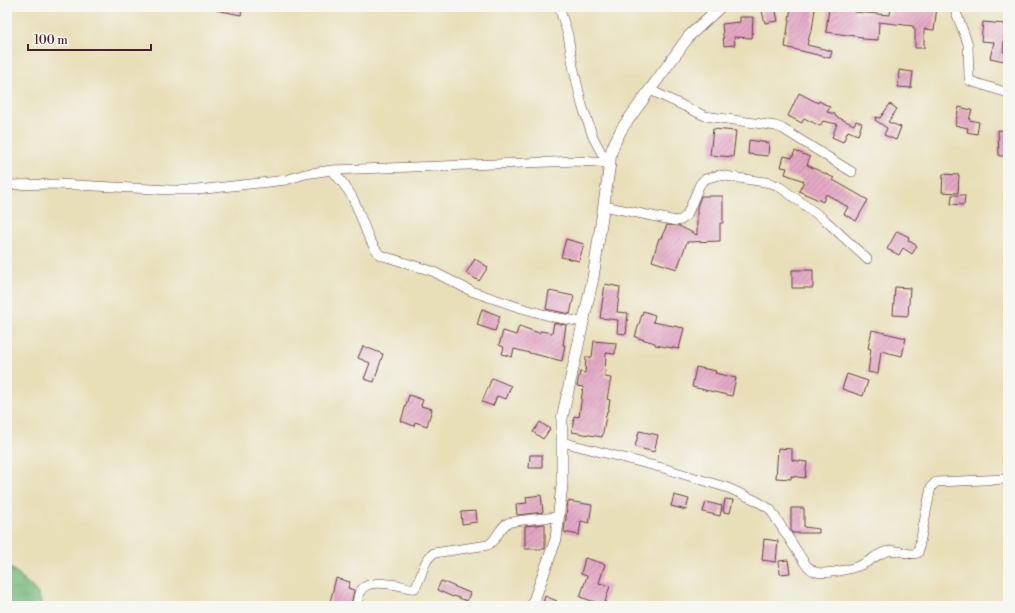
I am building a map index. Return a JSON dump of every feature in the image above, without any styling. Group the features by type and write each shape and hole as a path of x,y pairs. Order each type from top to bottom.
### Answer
{"street":[{"path":"559,7 568,35 582,105 593,137 602,154 610,160"},
{"path":"532,606 556,539 562,485 562,418 593,278 610,160 616,140 623,127 689,36 720,7"},
{"path":"954,7 968,44 970,81 1008,93"},
{"path":"650,90 705,116 776,126 852,172"},
{"path":"7,185 57,184 197,190 286,180 306,174 332,170 610,160"},
{"path":"332,170 355,201 365,230 375,250 380,255 432,271 471,291 518,307 553,317 583,322"},
{"path":"604,206 676,221 681,220 687,215 700,184 705,179 719,176 771,183 780,187 825,220 867,259"},
{"path":"562,442 664,468 728,488 755,500 770,509 806,565 815,572 825,574 862,565 880,553 889,550 914,554 918,553 931,487 936,482 1008,479"},
{"path":"357,606 359,594 365,586 373,584 416,588 425,562 429,556 434,553 488,545 493,542 499,531 509,522 559,517"}],"green space":[{"path":"7,565 20,575 37,592 43,606 7,606"}],"building":[{"path":"217,7 243,7 241,15 216,10"},
{"path":"761,7 775,7 778,21 765,23"},
{"path":"791,7 815,8 812,30 807,45 832,51 830,58 785,47"},
{"path":"829,7 855,7 854,12 890,15 891,7 937,7 934,30 924,29 924,48 915,48 915,28 913,28 913,26 879,22 878,40 862,39 862,37 826,32"},
{"path":"740,17 753,17 752,38 734,37 735,45 724,46 722,24 740,22"},
{"path":"983,22 1005,24 1003,52 1006,52 1004,61 990,58 994,42 981,41"},
{"path":"899,70 913,72 911,88 898,87"},
{"path":"799,93 818,103 819,101 830,107 827,112 835,114 835,116 854,125 856,121 862,123 858,135 848,131 843,142 832,137 837,124 823,121 820,126 804,118 802,123 788,116"},
{"path":"890,104 897,109 888,122 901,127 896,140 884,135 887,128 875,120 876,117 880,118"},
{"path":"959,107 972,110 969,120 979,122 977,134 967,132 968,128 955,125"},
{"path":"713,129 736,131 733,157 710,155"},
{"path":"998,130 1008,131 1008,156 999,156"},
{"path":"749,140 769,143 768,156 748,154"},
{"path":"795,151 810,157 807,165 834,178 833,180 868,200 856,221 844,214 848,207 826,194 823,202 799,191 804,181 785,174 787,168 781,167 784,156 792,158"},
{"path":"943,174 959,175 958,193 942,192"},
{"path":"952,195 965,195 964,205 951,204"},
{"path":"701,196 723,196 723,223 720,223 720,241 687,242 677,269 652,261 659,238 661,238 667,225 679,226 697,235 697,207"},
{"path":"897,231 909,237 908,240 917,246 912,254 903,248 899,255 887,249"},
{"path":"566,239 584,244 579,261 561,257"},
{"path":"475,259 488,267 479,281 466,273"},
{"path":"792,270 813,270 813,288 792,288"},
{"path":"605,284 620,287 617,312 628,313 626,334 617,333 618,320 600,318"},
{"path":"895,287 910,288 908,316 893,315"},
{"path":"549,291 574,296 570,314 546,309"},
{"path":"482,309 500,316 495,331 477,325"},
{"path":"643,311 655,315 653,322 684,328 679,349 655,345 655,343 635,337"},
{"path":"554,323 566,325 563,345 565,345 562,361 514,349 512,357 502,354 504,347 499,345 503,331 516,335 519,326 539,333 540,331 552,333"},
{"path":"872,330 906,338 902,356 881,351 878,374 868,372 871,349 868,348"},
{"path":"594,341 616,343 615,354 606,353 605,377 611,378 607,399 610,400 602,437 572,432 574,416 579,417 583,387 577,386 580,372 585,373 586,357 592,357"},
{"path":"363,346 383,354 374,382 364,379 370,363 358,358"},
{"path":"696,367 716,371 715,373 736,378 732,396 692,387"},
{"path":"847,374 868,381 863,396 842,389"},
{"path":"492,378 511,386 506,399 497,396 493,406 482,402"},
{"path":"409,395 423,400 421,406 432,409 427,426 415,422 414,426 401,421"},
{"path":"540,422 550,429 543,439 533,432"},
{"path":"639,431 658,435 654,452 635,447"},
{"path":"778,448 792,449 792,460 807,462 805,478 791,476 791,479 776,478"},
{"path":"530,455 542,455 542,468 529,468"},
{"path":"541,495 543,512 517,515 516,504 527,503 526,497"},
{"path":"674,495 689,499 686,510 671,506"},
{"path":"725,499 733,500 730,513 723,512"},
{"path":"568,501 592,505 589,523 581,521 579,535 564,532"},
{"path":"706,502 722,506 720,516 703,512"},
{"path":"791,508 804,508 804,527 819,529 819,533 792,533"},
{"path":"476,511 477,522 462,524 461,512"},
{"path":"545,524 545,549 525,549 525,526"},
{"path":"764,539 778,541 776,562 762,560"},
{"path":"585,558 605,564 599,583 610,586 604,605 580,597 587,576 581,574"},
{"path":"788,560 790,573 780,574 779,561"},
{"path":"336,578 350,582 348,588 354,590 351,606 329,606"},
{"path":"441,581 470,593 467,601 437,590"},
{"path":"545,596 557,601 555,606 542,606"}]}
